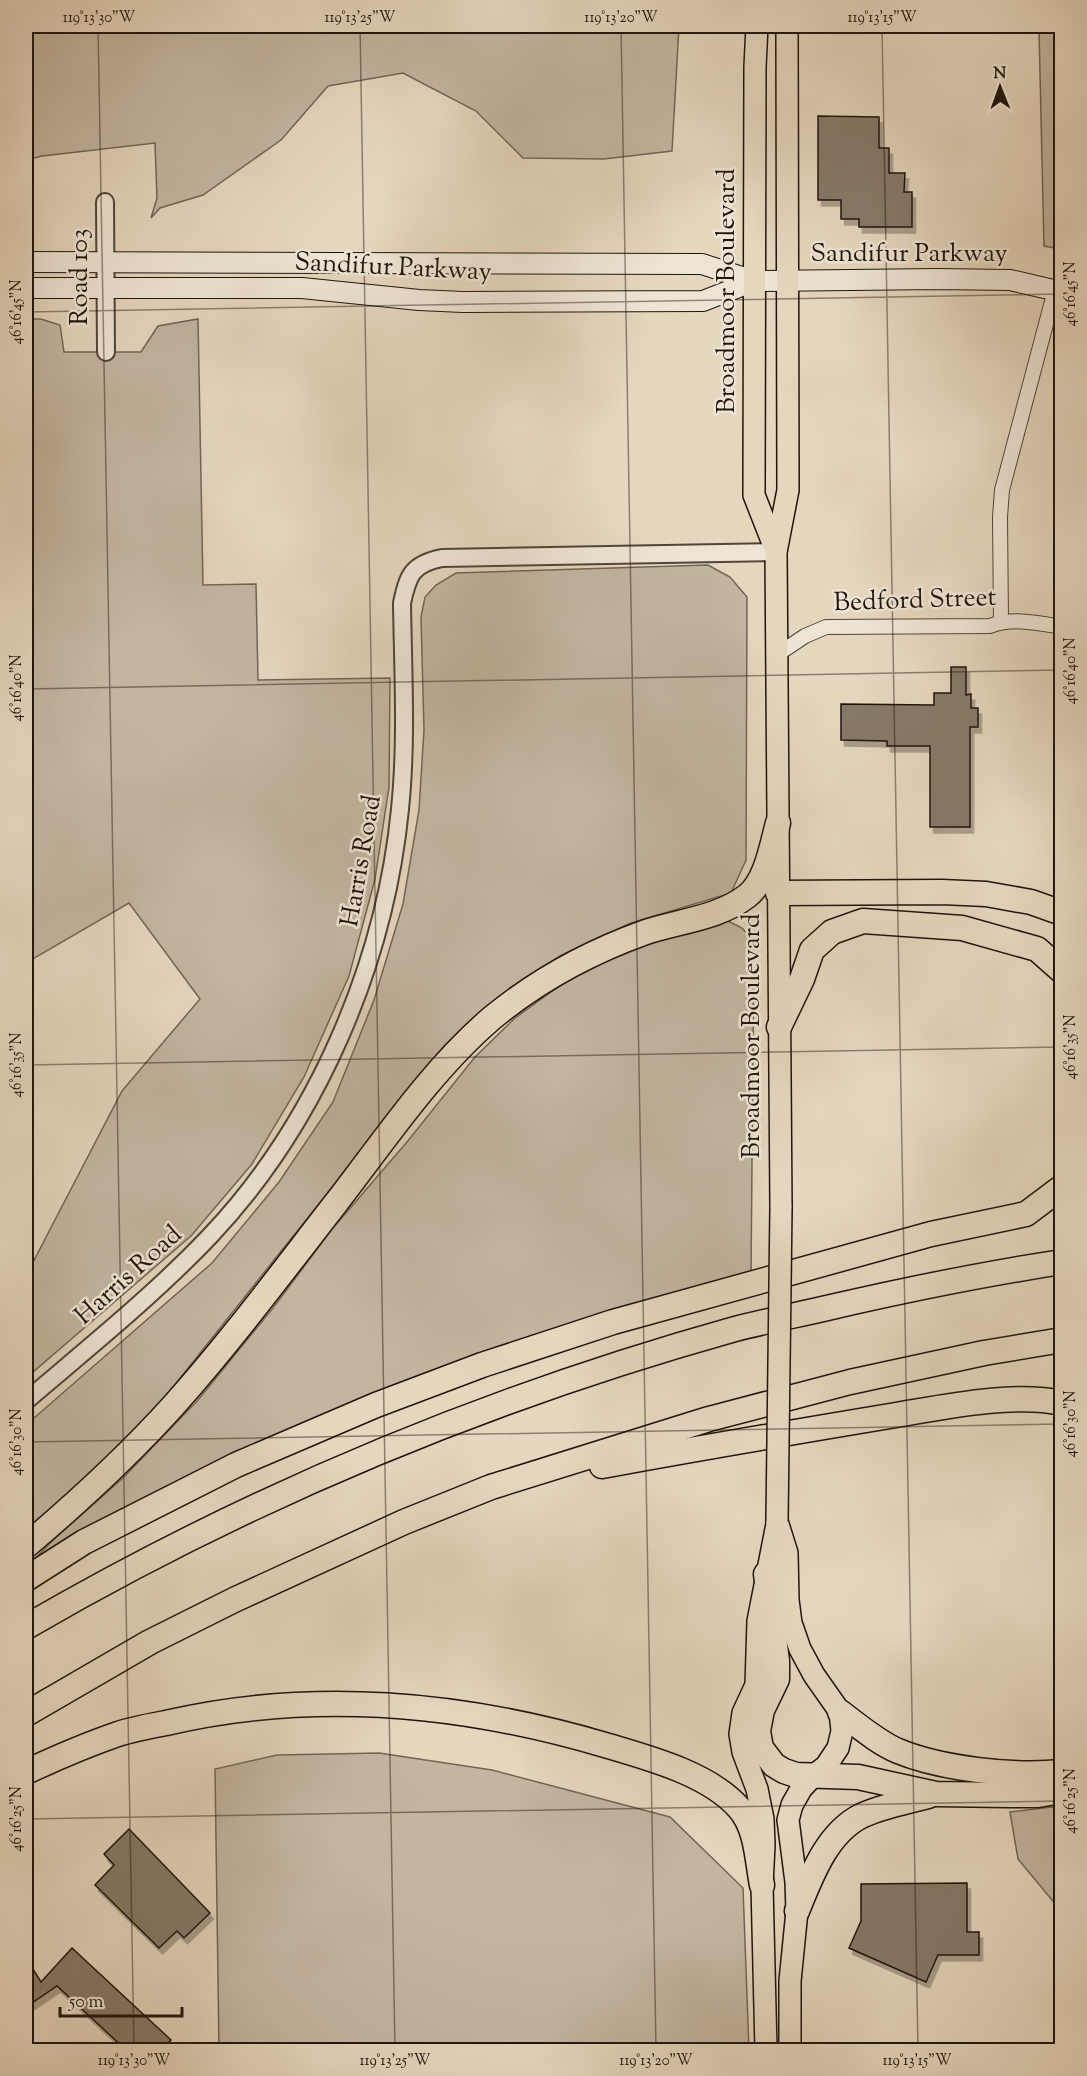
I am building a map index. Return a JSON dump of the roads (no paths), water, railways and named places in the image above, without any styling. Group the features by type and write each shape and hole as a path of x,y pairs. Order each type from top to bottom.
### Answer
{"highway":[{"path":"26,1546 126,1455 174,1405 230,1338 429,1084 490,1020 530,989 574,962 617,942 723,910 750,895 765,870 778,823"},
{"path":"778,893 986,894 1031,902 1062,913"},
{"path":"779,1027 802,979 812,950 832,932 863,921 962,928 1037,949 1062,971"},
{"path":"26,1579 84,1542 236,1466 376,1405 450,1377 613,1322 931,1234 1026,1214 1062,1187"},
{"path":"26,1627 144,1562 314,1480 488,1410 577,1378 737,1329 924,1286 1062,1262"},
{"path":"26,1714 150,1642 234,1599 404,1522 491,1487 709,1419 850,1382 984,1353 1062,1340"},
{"path":"491,1487 705,1447 921,1412 1019,1400 1062,1403"},
{"path":"766,1574 777,1660 777,1679 759,1720 759,1739 767,1757 774,1765 796,1775 858,1777 936,1794 1018,1795 1062,1791"},
{"path":"26,1772 61,1755 119,1734 199,1715 279,1705 349,1704 415,1707 507,1720 585,1739 665,1763 721,1792 740,1809 751,1828 762,1885"},
{"path":"840,1712 872,1736 897,1750 926,1760 1009,1773 1039,1775 1062,1772"},
{"path":"797,1911 830,1843 845,1827 861,1816 936,1794"}],"main road":[{"name":"Broadmoor Boulevard","path":"757,26 754,495 776,552"},
{"name":"Broadmoor Boulevard","path":"766,2050 762,1885 765,1845 763,1819 757,1790 743,1752 740,1734 743,1713 756,1685 758,1672 756,1638 777,1521 781,1207 776,552 788,490 787,26"},
{"name":"Sandifur Parkway","path":"26,262 702,264 754,281 1010,280 1058,291"},
{"name":"Sandifur Parkway","path":"26,288 302,288 419,300 463,302 703,301 754,281"},
{"name":"Broadmoor Boulevard","path":"777,1521 787,1553 791,1623 800,1649 814,1675 840,1712"},
{"path":"790,2050 790,1981 797,1911 796,1882 788,1820 792,1805 801,1789 826,1766 838,1748 842,1731 840,1712"}],"street":[{"name":"Road 103","path":"105,202 106,352"},
{"path":"1001,621 1002,490 1058,291"},
{"name":"Harris Road","path":"26,1401 152,1293 211,1235 244,1195 298,1118 337,1044 359,989 374,942 387,893 395,849 404,763 402,603 406,584 412,571 422,564 442,558 776,552"},
{"name":"Bedford Street","path":"778,654 805,636 826,627 990,626 1001,621 1030,622 1062,627"}]}
